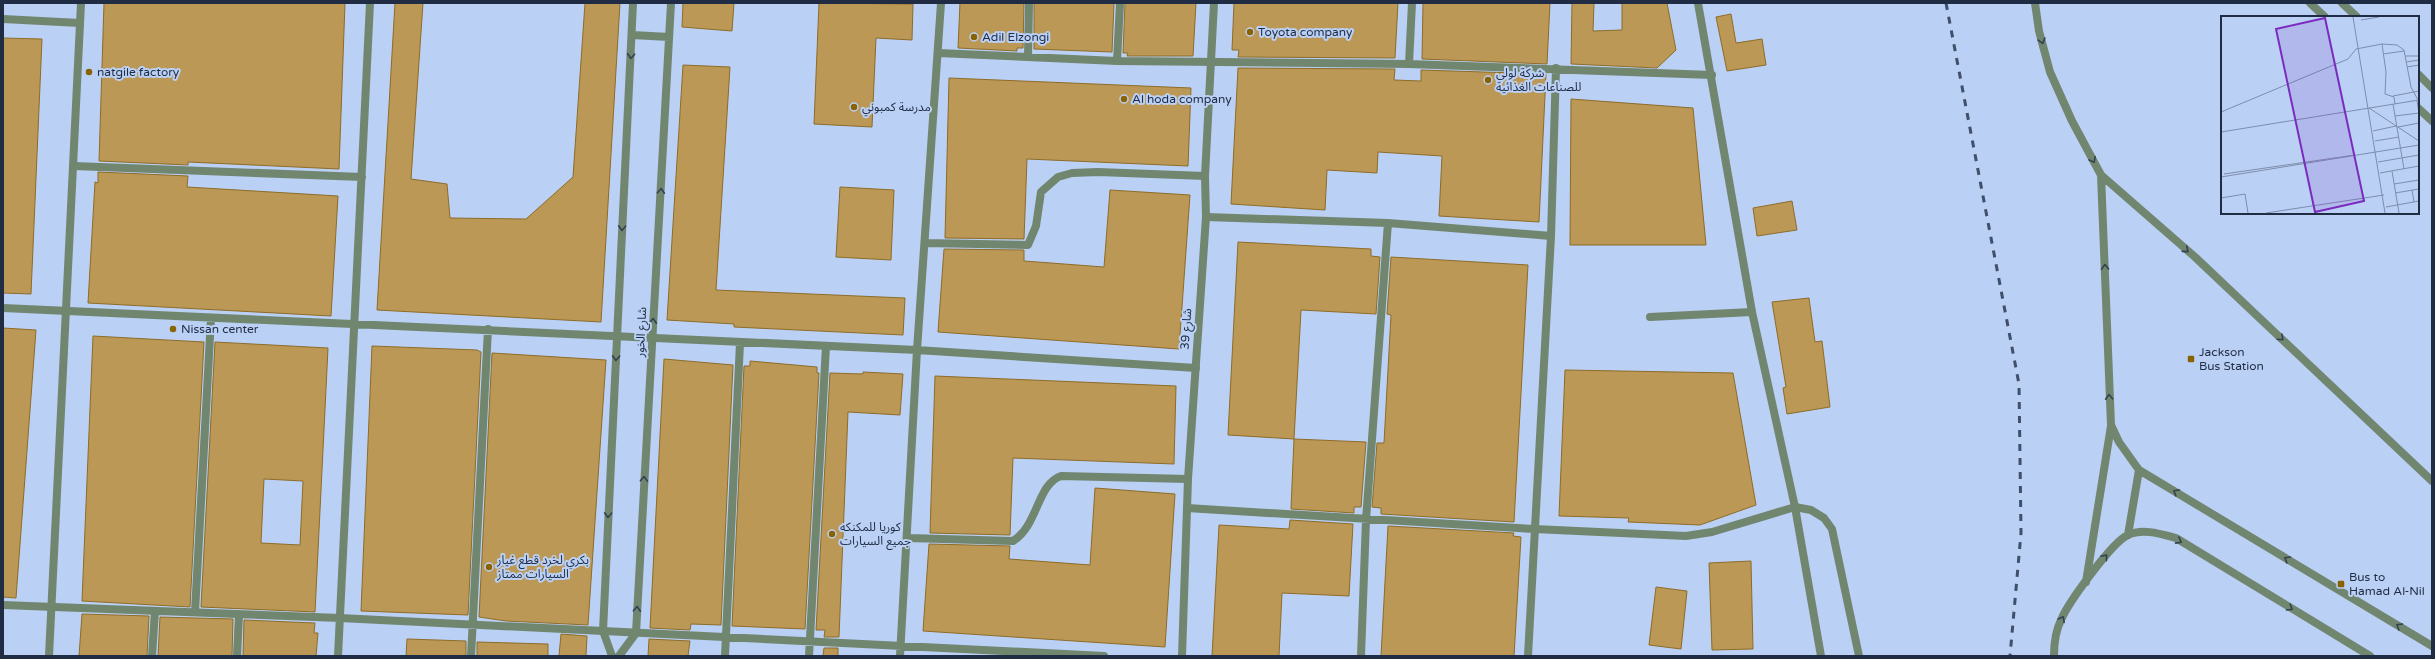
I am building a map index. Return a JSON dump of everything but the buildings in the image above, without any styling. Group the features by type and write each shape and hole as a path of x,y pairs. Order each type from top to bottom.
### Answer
{"street":[{"path":"49,656 81,3"},
{"path":"338,656 370,3"},
{"name":"شارع الخور","path":"612,656 603,631 633,3"},
{"name":"شارع الخور","path":"636,633 671,3"},
{"path":"900,656 908,538 917,350 941,3"},
{"path":"1028,57 1029,3"},
{"path":"1117,61 1120,3"},
{"name":"شارع 39","path":"1182,656 1188,479 1206,217 1205,176 1214,3"},
{"path":"1409,64 1412,3"},
{"path":"1698,3 1712,75 1752,312 1795,507 1821,656"},
{"path":"2036,3 2039,31 2050,72 2072,121 2101,175 2195,258 2432,481"},
{"path":"2310,3 2324,16"},
{"path":"2342,3 2356,16"},
{"path":"3,19 80,23"},
{"path":"632,36 669,37"},
{"path":"938,53 1211,64 1409,64 1556,68 1712,75"},
{"path":"1528,656 1551,236 1556,68"},
{"path":"2419,75 2432,88"},
{"path":"2419,109 2432,121"},
{"path":"74,166 362,177"},
{"path":"925,244 1028,245 1036,226 1041,192 1058,177 1072,173 1205,176"},
{"path":"2086,583 2111,425 2101,175"},
{"path":"1206,217 1388,223 1551,236"},
{"path":"1361,656 1366,520 1388,223"},
{"path":"3,308 488,329 652,339 917,350 1196,368"},
{"path":"1650,317 1752,312"},
{"path":"195,612 211,318"},
{"path":"471,656 488,329"},
{"path":"725,656 740,343"},
{"path":"810,656 826,346"},
{"path":"2111,425 2119,442 2139,470 2432,646"},
{"path":"2128,535 2139,470"},
{"path":"908,538 1013,541 1027,529 1050,481 1061,476 1188,479"},
{"path":"1187,508 1366,520 1686,536 1712,532 1795,507 1811,510 1824,518 1832,529 1859,656"},
{"path":"2054,656 2054,642 2061,620 2086,583 2107,554 2128,535 2142,532 2157,533 2176,538 2370,656"},
{"path":"3,605 340,618 1104,656"},
{"path":"152,656 155,611"},
{"path":"237,656 240,615"},
{"path":"619,656 636,633"}],"railway":[{"path":"1946,3 2019,384 2021,533 2010,656"}],"place":[{"name":"Toyota company","path":"1250,32"},
{"name":"Adil Elzongi","path":"974,37"},
{"name":"natgile factory","path":"89,72"},
{"name":"شركة لولي للصناعات الغذائية","path":"1488,80"},
{"name":"Al hoda company","path":"1124,99"},
{"name":"مدرسة كمبوني","path":"854,107"},
{"name":"Nissan center","path":"173,329"},
{"name":"Jackson Bus Station","path":"2191,359"},
{"name":"كوريا للمكنكه جميع السيارات","path":"832,534"},
{"name":"بكري لخرد قطع غيار السيارات ممتاز","path":"489,567"},
{"name":"Bus to Hamad Al-Nil","path":"2341,584"}]}
